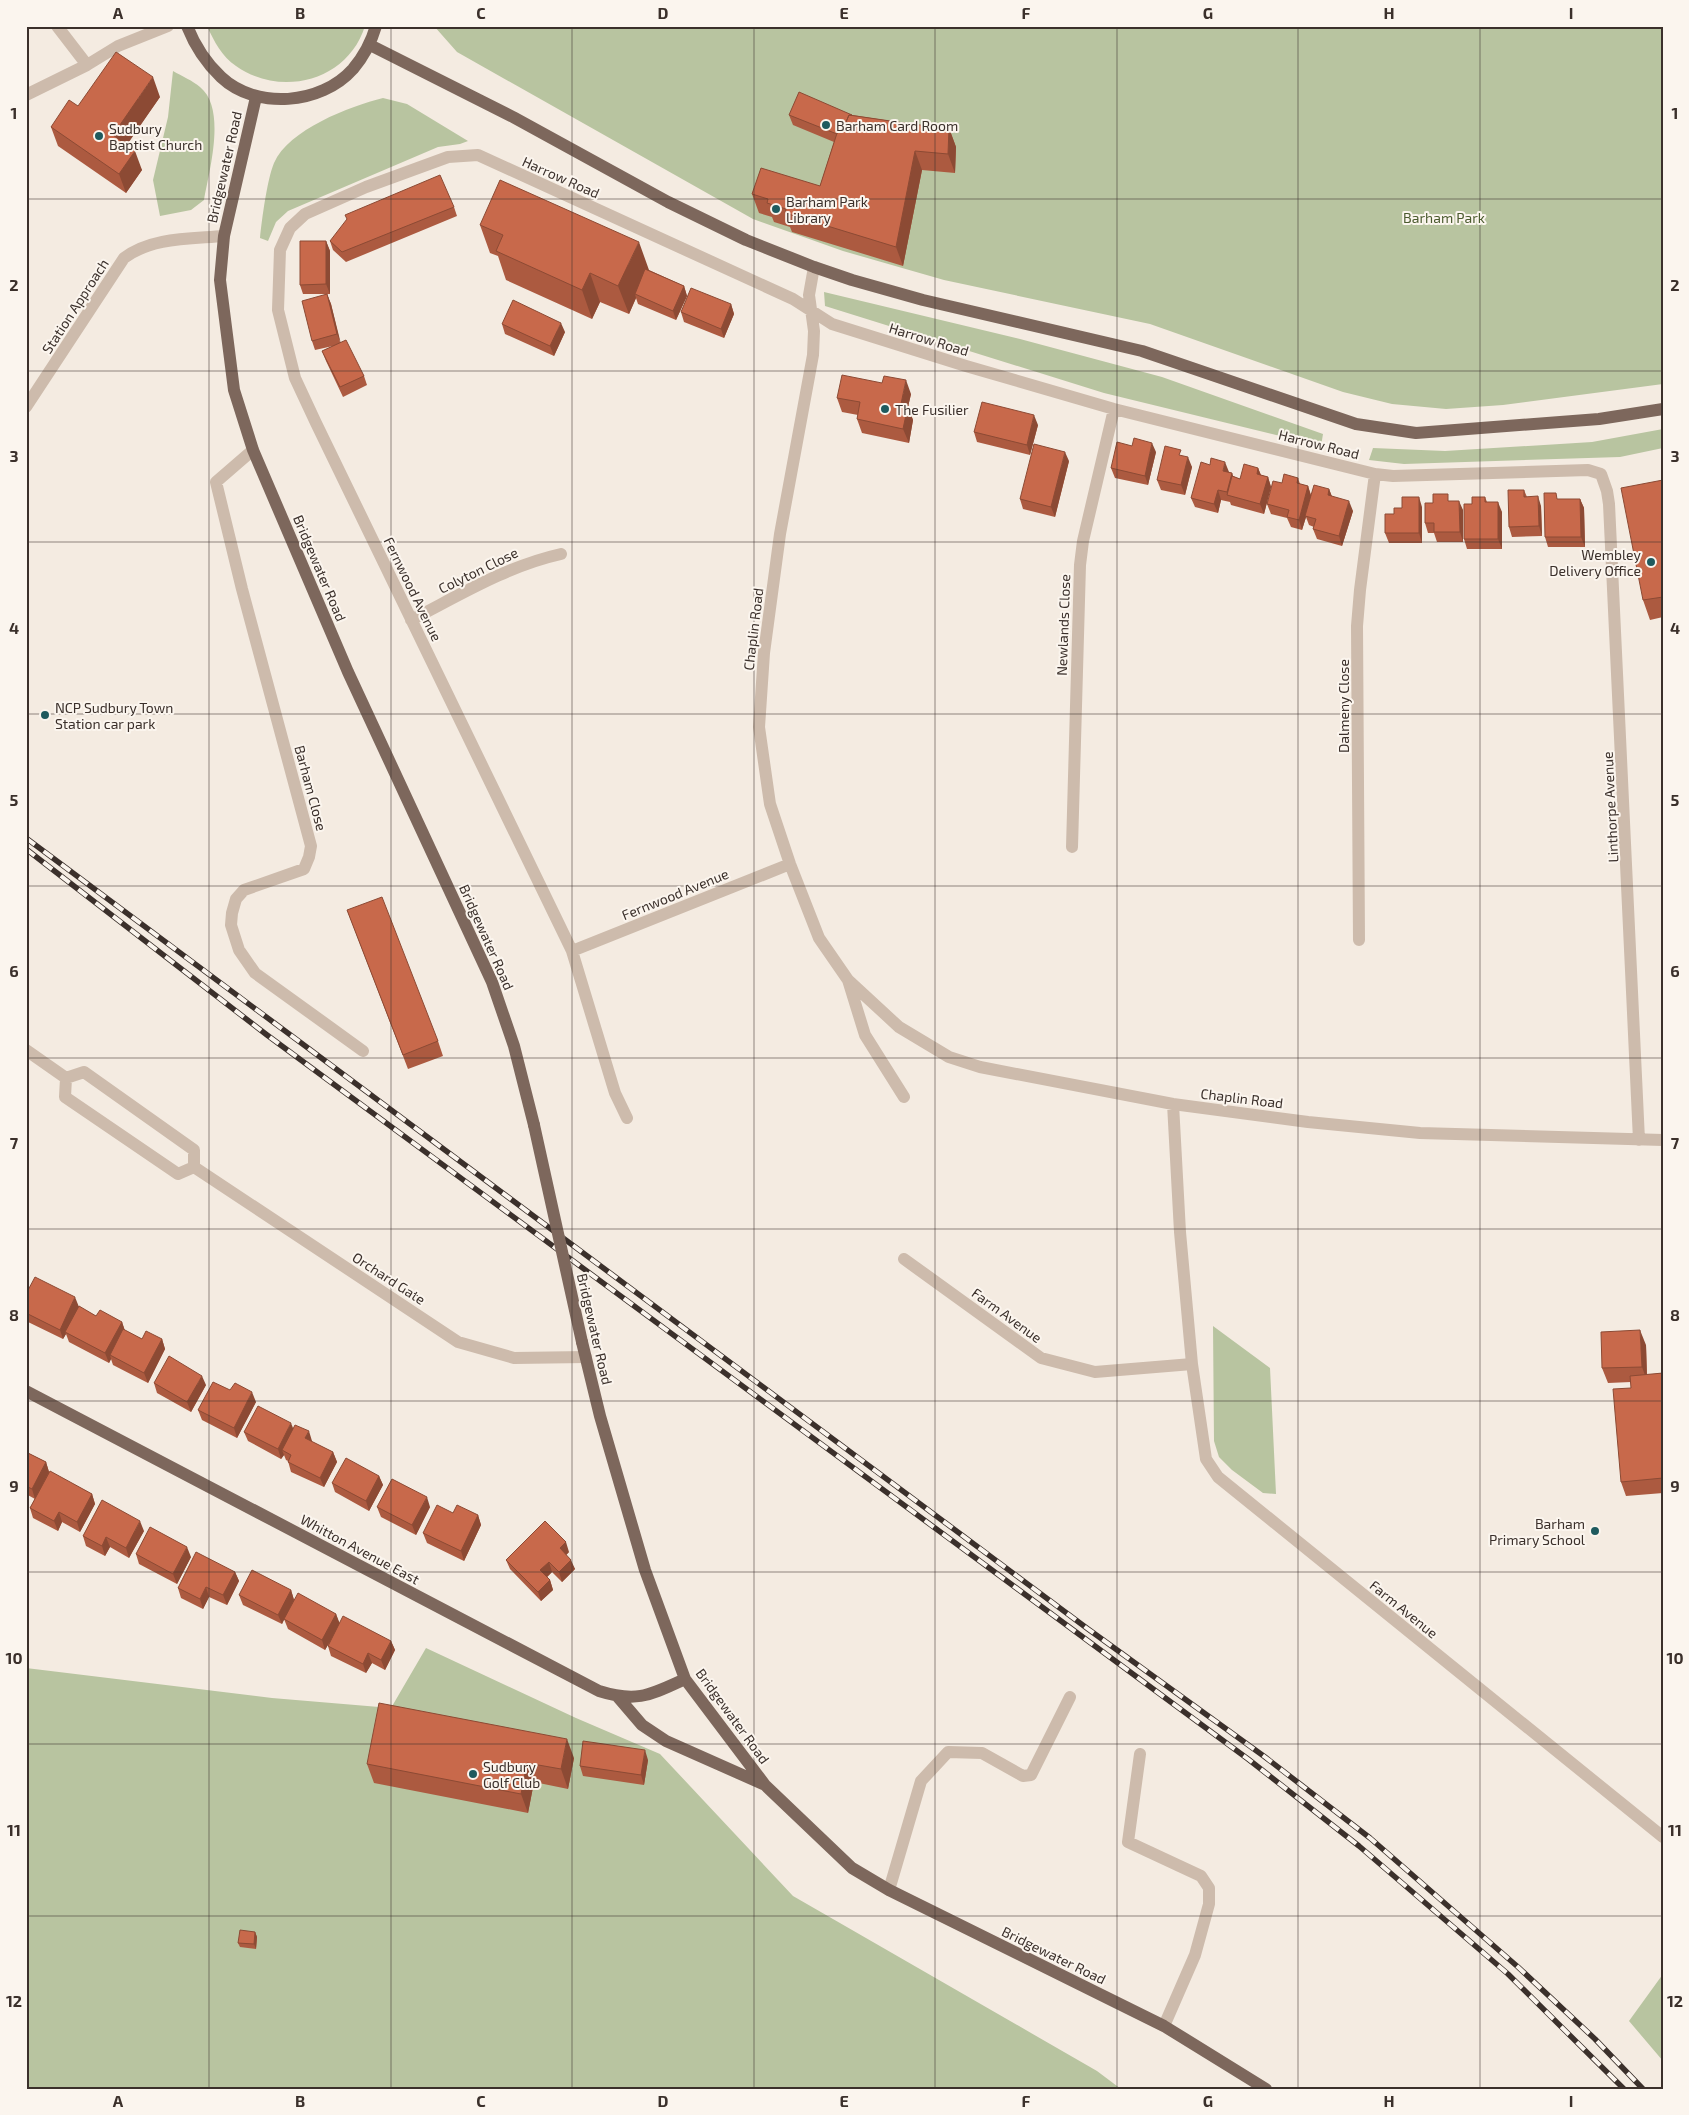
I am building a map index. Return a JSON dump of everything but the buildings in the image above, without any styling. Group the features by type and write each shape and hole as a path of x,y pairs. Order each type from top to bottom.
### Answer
{"main road":[{"path":"187,26 197,50 221,77 237,88 256,97 294,98 313,94 338,82 352,70 370,45 376,26"},
{"name":"Harrow Road","path":"370,45 513,118 668,202 746,240 814,267 923,300 1142,351 1364,425 1416,434 1572,422 1663,409"},
{"name":"Bridgewater Road","path":"256,97 224,236 220,280 234,390 254,450 348,672 492,982 514,1046 534,1125 600,1416 645,1570 685,1679 765,1785 852,1868 889,1890 1164,2026 1266,2089"},
{"name":"Whitton Avenue East","path":"26,1391 599,1691 618,1697 647,1697 685,1679"},
{"name":"Bridgewater Road","path":"618,1697 642,1725 666,1741 765,1785"}],"street":[{"path":"57,26 87,65"},
{"path":"26,95 87,65 118,46 168,26"},
{"name":"Harrow Road","path":"290,228 305,214 366,187 448,156 478,155 793,299 810,312 841,327 1114,409 1375,474 1394,476 1588,470 1601,474"},
{"name":"Fernwood Avenue","path":"290,228 280,250 278,310 295,378 572,951 615,1093 627,1118"},
{"name":"Station Approach","path":"26,408 124,258 133,250 153,243 224,236"},
{"name":"Chaplin Road","path":"814,267 810,289 810,312 814,331 813,356 780,534 764,653 759,728 770,804 790,864 820,938 848,980 899,1027 949,1057 980,1067 1173,1104 1308,1122 1420,1133 1663,1140"},
{"name":"Newlands Close","path":"1072,847 1080,565 1083,541 1114,409"},
{"name":"Barham Close","path":"254,450 216,482 242,589 310,846 309,857 304,869 244,890 236,900 231,925 239,950 255,972 363,1051"},
{"name":"Dalmeny Close","path":"1359,940 1357,626 1375,474"},
{"name":"Linthorpe Avenue","path":"1601,474 1609,504 1618,655 1639,1140"},
{"name":"Colyton Close","path":"411,620 498,575 532,560 561,554"},
{"name":"Fernwood Avenue","path":"572,951 790,864"},
{"name":"Chaplin Road","path":"848,980 865,1035 904,1097"},
{"path":"26,1050 66,1078"},
{"path":"84,1072 194,1150 194,1167 178,1174 65,1097 66,1078 84,1072"},
{"name":"Farm Avenue","path":"1173,1104 1180,1232 1192,1364 1206,1459 1218,1477 1663,1837"},
{"name":"Orchard Gate","path":"194,1167 458,1342 514,1358 586,1357"},
{"name":"Farm Avenue","path":"904,1259 1041,1358 1094,1372 1192,1364"},
{"path":"889,1890 921,1782 948,1752 982,1754 1023,1776 1031,1775 1070,1697"},
{"path":"1140,1754 1128,1842 1201,1876 1209,1888 1209,1904 1195,1955 1164,2026"}],"green space":[{"path":"207,26 365,26 356,45 344,60 329,71 311,79 292,82 273,81 254,76 236,66 223,53"},
{"name":"Barham Park","path":"434,26 1663,26 1663,384 1503,405 1446,409 1392,404 1343,392 1150,324 944,280 843,251 753,219 457,52"},
{"path":"173,71 200,87 208,97 213,110 214,141 204,200 191,210 160,216 153,180 168,117"},
{"path":"383,98 407,104 468,141 438,147 288,211 276,222 268,241 260,238 269,179 274,163 281,151 292,140 321,121 354,107"},
{"path":"824,292 1020,339 1162,377 1323,434 1321,446 1104,393 825,306"},
{"path":"1663,429 1663,448 1620,457 1404,464 1369,460 1373,448 1445,451 1592,442"},
{"path":"1213,1326 1270,1368 1276,1494 1263,1493 1232,1470 1219,1457 1214,1441"},
{"path":"426,1648 576,1718 660,1754 793,1896 1097,2071 1121,2089 26,2089 26,1668 272,1698 391,1708"},
{"path":"1663,1974 1663,2061 1629,2021"}],"railway":[{"path":"26,838 1088,1629 1265,1757 1370,1838 1518,1967 1595,2039 1643,2089"},
{"path":"26,849 267,1035 1248,1759 1359,1846 1508,1974 1624,2089"}],"place":[{"name":"Barham Card Room","path":"826,125"},
{"name":"Sudbury Baptist Church","path":"99,136"},
{"name":"Barham Park Library","path":"776,209"},
{"name":"The Fusilier","path":"885,409"},
{"name":"Wembley Delivery Office","path":"1651,562"},
{"name":"NCP Sudbury Town Station car park","path":"45,715"},
{"name":"Barham Primary School","path":"1595,1531"},
{"name":"Sudbury Golf Club","path":"473,1774"}]}
